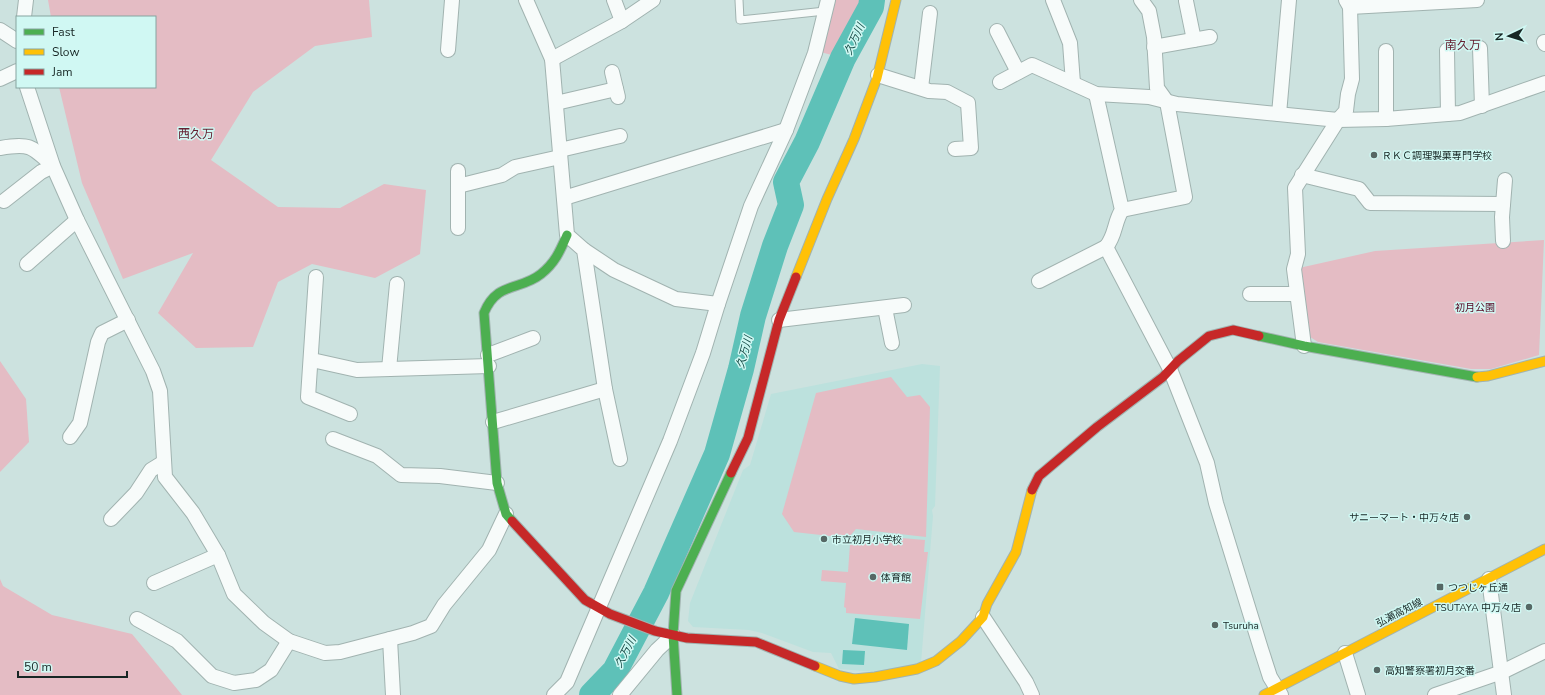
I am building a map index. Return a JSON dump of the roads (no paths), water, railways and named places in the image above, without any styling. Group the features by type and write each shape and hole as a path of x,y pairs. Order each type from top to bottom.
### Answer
{"street":[{"path":"24,16 26,0"},
{"path":"448,50 452,0"},
{"path":"526,0 552,58 568,235 556,260 540,275 500,292 489,301 484,313 497,483 506,514 586,600 605,611 655,632 673,635 756,642 840,676 854,679 898,673 936,661 961,641 983,617 987,604 1016,552 1026,520 1032,491 1039,476 1097,427 1163,377 1170,369 1209,336 1233,330 1304,346 1471,376 1488,376 1545,361"},
{"path":"614,0 622,21"},
{"path":"552,58 622,21 653,0"},
{"path":"677,695 673,635 676,591 748,438 780,320 827,199 854,139 878,75 896,0"},
{"path":"1053,0 1070,43 1073,83"},
{"path":"1038,281 1106,247 1112,239 1118,215 1122,210 1185,197 1167,102 1157,88 1149,11 1141,0"},
{"path":"1279,114 1289,0"},
{"path":"1304,346 1294,269 1298,254 1295,188 1338,120 1346,111 1352,79 1348,4 1476,0"},
{"path":"1186,1 1194,40"},
{"path":"554,695 567,682 605,611 704,353 718,304 751,206 786,130 815,53 827,6"},
{"path":"921,88 930,13"},
{"path":"0,30 16,40"},
{"path":"997,31 1018,72"},
{"path":"1154,48 1210,37"},
{"path":"1480,48 1482,106"},
{"path":"1447,50 1448,114"},
{"path":"1386,51 1386,119"},
{"path":"1000,82 1032,65 1096,94 1149,96 1167,102 1338,120 1386,119 1460,113 1545,83"},
{"path":"0,80 16,72"},
{"path":"556,103 617,93 612,72"},
{"path":"878,75 921,88 948,92 968,103 971,148 955,149"},
{"path":"27,88 53,166 77,220 153,371 160,391 165,477 193,513 218,555 234,594 264,623 289,641 325,653 340,652 413,633 431,626 444,605 489,550 506,514"},
{"path":"1096,94 1122,210"},
{"path":"564,198 786,130"},
{"path":"458,186 502,175 515,167 620,136"},
{"path":"0,148 21,145 35,149 53,166"},
{"path":"4,201 41,172 53,166"},
{"path":"458,172 458,228"},
{"path":"1302,175 1359,189 1370,204 1503,204"},
{"path":"1503,241 1502,216 1505,180"},
{"path":"26,264 77,220"},
{"path":"568,235 584,250 614,270 676,299 718,304"},
{"path":"1106,247 1170,369 1207,463 1216,503 1270,677 1279,692"},
{"path":"584,250 605,389 620,459"},
{"path":"316,276 312,360 308,397 350,414"},
{"path":"389,369 397,284"},
{"path":"1250,294 1297,294"},
{"path":"780,320 904,305"},
{"path":"886,308 892,343"},
{"path":"70,437 80,423 98,342 102,333 128,320"},
{"path":"312,360 357,370 389,369 488,360 532,338"},
{"path":"493,422 605,389"},
{"path":"333,439 377,456 401,475 440,476 497,483"},
{"path":"111,519 136,493 151,470 164,462"},
{"name":"弘瀬高知線","path":"1264,695 1279,692 1345,653 1545,549"},
{"path":"154,583 218,555"},
{"path":"1489,579 1504,695"},
{"path":"983,617 1026,682 1032,695"},
{"path":"137,619 178,641 212,676 234,683 256,680 271,670 289,641"},
{"path":"620,695 657,650 673,635"},
{"path":"390,639 393,695"},
{"path":"1435,695 1502,672 1545,651"},
{"path":"1345,653 1358,695"}],"lane":[{"path":"739,0 740,20 827,6"}],"water":[{"path":"855,618 909,624 907,650 852,644"},
{"path":"843,650 865,651 864,665 842,664"}],"waterway":[{"name":"久万川","path":"592,695 615,671 656,593 717,454 741,369 753,316 775,246 791,205 786,182 807,142 843,58 871,7 872,0"}],"place":[{"name":"ＲＫＣ調理製菓専門学校","path":"1374,155"},
{"name":"サニーマート・中万々店","path":"1467,517"},
{"name":"市立初月小学校","path":"824,539"},
{"name":"体育館","path":"873,577"},
{"name":"つつじヶ丘通","path":"1440,587"},
{"name":"TSUTAYA 中万々店","path":"1529,607"},
{"name":"Tsuruha","path":"1215,625"},
{"name":"高知警察署初月交番","path":"1377,670"}],"district":[{"name":"南久万","path":"1463,45"},
{"name":"西久万","path":"196,134"}],"park label":[{"name":"初月公園","path":"1475,307"}]}
